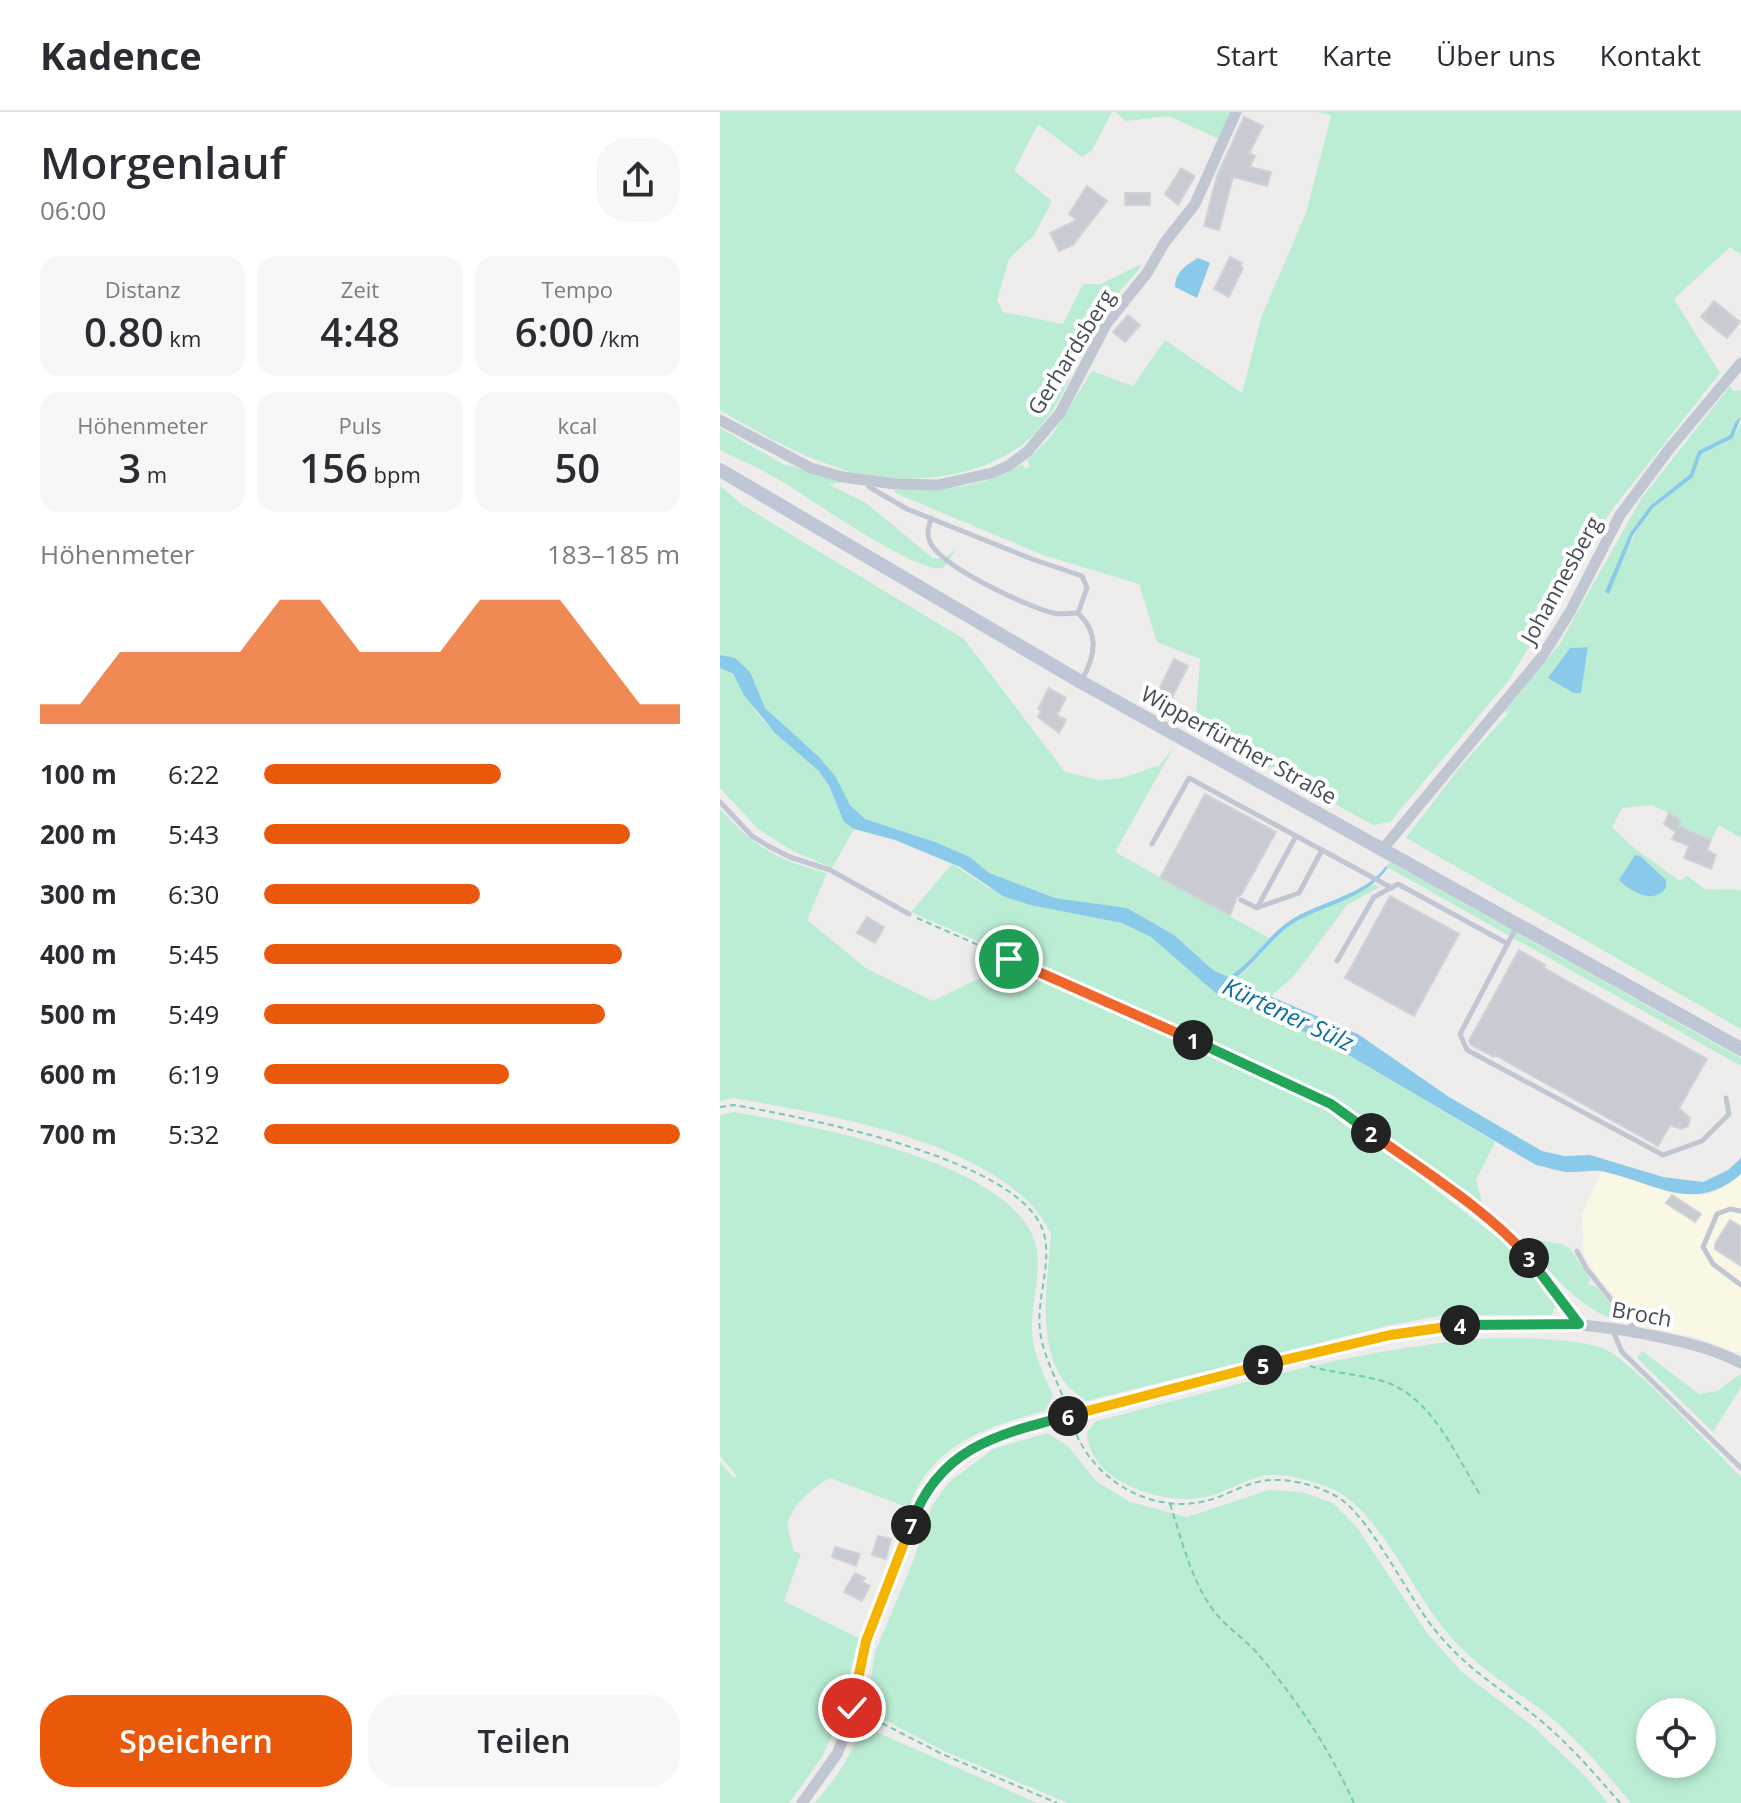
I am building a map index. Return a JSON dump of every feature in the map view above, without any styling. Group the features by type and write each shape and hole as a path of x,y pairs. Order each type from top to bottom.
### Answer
{"main road":[{"name":"Wipperfürther Straße","path":"720,470 1081,682 1741,1049"}],"street":[{"name":"Gerhardsberg","path":"720,420 811,468 866,480 938,485 992,473 1027,452 1060,413 1107,323 1195,204 1236,112"},
{"name":"Johannesberg","path":"1382,850 1453,761 1533,670 1570,612 1620,515 1670,448 1741,363"},
{"name":"Broch","path":"802,1803 837,1754 852,1708 866,1641 916,1511 939,1476 962,1454 997,1435 1295,1357 1437,1327 1490,1323 1579,1324 1636,1332 1706,1348 1741,1363"}],"lane":[{"path":"866,480 874,490 907,509 1082,576 1087,588 1078,613"},
{"path":"931,518 927,534 930,542 963,572 1051,612 1078,613 1090,625 1094,636 1087,672 1081,682"},
{"path":"1152,844 1189,778 1392,888"},
{"path":"720,802 761,842 790,857 830,870 909,914"},
{"path":"1257,908 1296,836"},
{"path":"1241,900 1257,908 1299,893 1322,850"},
{"path":"1337,961 1374,897 1398,884 1508,944"},
{"path":"1518,925 1460,1034 1467,1050 1663,1155 1702,1141 1729,1114 1726,1098"},
{"path":"1741,1211 1730,1209 1717,1214 1703,1247 1713,1264 1741,1285"},
{"path":"1577,1251 1586,1268 1636,1332"},
{"path":"1611,1328 1622,1352 1741,1468"}],"path":[{"path":"909,914 1257,1068 1331,1104 1516,1243 1579,1324"},
{"path":"720,1107 734,1105 825,1121 902,1144 957,1164 1012,1195 1035,1217 1045,1237 1040,1332 1082,1448 1102,1474 1134,1492 1170,1503 1202,1502 1268,1480 1304,1483 1337,1496 1362,1522 1434,1629 1468,1668 1540,1720 1592,1770 1620,1803"},
{"path":"1295,1357 1328,1372 1371,1378 1406,1392 1438,1427 1481,1496"},
{"path":"1170,1503 1200,1589 1215,1613 1274,1672 1332,1760 1354,1803"},
{"path":"852,1708 942,1754 1057,1803"}],"shaded area":[{"path":"1602,1170 1675,1194 1708,1195 1741,1174 1741,1354 1695,1337 1639,1326 1597,1276 1584,1256 1582,1215"}],"green space":[{"path":"720,112 1112,112 1092,150 1082,157 1038,124 1014,171 1052,201 1035,234 1009,259 997,300 1003,312 1063,324 1083,284 1101,284 1139,265 1141,267 1099,318 1057,404 1038,430 1021,446 1000,459 976,468 951,475 899,479 851,472 817,460 720,410"},
{"path":"1115,112 1230,112 1219,139 1168,116 1126,121"},
{"path":"1319,112 1741,112 1741,255 1730,247 1674,299 1720,373 1611,511 1509,680 1390,822 1373,825 1195,727 1200,659 1157,642 1139,584 1043,555 895,493 895,490 977,483 1022,464 1026,469 1030,466 1027,460 1050,438 1092,371 1133,386 1165,340 1242,393 1262,315 1306,213 1331,116"},
{"path":"1730,386 1733,391 1741,390 1741,417 1735,422 1730,435 1698,451 1690,474 1650,506 1630,533 1609,593 1627,549 1645,518 1686,481 1696,466 1701,454 1733,438 1741,422 1741,838 1719,825 1711,840 1679,826 1669,813 1652,805 1622,808 1612,827 1633,847 1680,881 1687,876 1705,889 1741,890 1741,1029 1406,838 1460,767 1512,709 1502,714 1559,645 1641,499","holes":["1588,647 1581,693 1549,678 1570,648"]},
{"path":"720,428 783,464 846,482 828,484 866,503 933,558 944,559 957,548 943,568 911,560 774,477 720,450"},
{"path":"720,486 744,506 964,639 1065,772 1099,780 1122,778 1160,765 1174,747 1115,852 1269,938 1256,955 1228,977 1213,970 1174,935 1127,908 1055,898 988,873 970,857 865,819 857,812 817,755 765,708 746,669 740,663 720,655"},
{"path":"720,668 738,681 766,723 819,771 843,817 854,829 832,868 793,851 758,829 720,788"},
{"path":"720,809 756,843 793,863 827,873 807,920 867,969 933,1001 1006,965 1285,1088 1325,1109 1362,1139 1404,1165 1511,1248 1557,1301 1552,1315 1445,1315 1395,1324 1086,1401 1067,1385 1051,1352 1046,1291 1051,1233 1028,1202 995,1176 955,1155 909,1137 815,1113 734,1098 720,1101"},
{"path":"1390,862 1741,1058 1741,1066 1387,867"},
{"path":"952,864 989,888 1030,905 1122,923 1151,937 1275,1018 1321,1039 1495,1142 1476,1180 1484,1209 1333,1097 911,912"},
{"path":"1373,884 1380,887 1347,905 1294,976 1269,998 1233,980 1293,923"},
{"path":"734,1112 857,1138 905,1152 951,1170 991,1191 1021,1217 1038,1256 1032,1321 1034,1348 1053,1395 1045,1411 982,1432 946,1454 918,1486 909,1508 830,1478 810,1492 792,1512 788,1526 793,1551 801,1554 784,1601 859,1638 837,1724 822,1757 789,1803 720,1803 720,1462 734,1478 737,1476 720,1456 720,1115"},
{"path":"1521,1238 1562,1244 1570,1249 1591,1280 1587,1284 1597,1287 1626,1323 1609,1318 1580,1300"},
{"path":"1495,1338 1534,1338 1600,1347 1649,1385 1741,1477 1741,1803 1631,1803 1567,1732 1461,1648 1427,1605 1375,1526 1360,1509 1328,1487 1291,1477 1269,1475 1200,1498 1165,1497 1128,1485 1112,1476 1090,1449 1087,1432 1096,1421 1294,1370 1394,1350"},
{"path":"1642,1351 1699,1394 1717,1391 1741,1374 1741,1387 1713,1432 1637,1358"},
{"path":"1047,1433 1069,1447 1096,1481 1130,1502 1187,1517 1269,1490 1302,1492 1333,1503 1356,1526 1427,1633 1463,1673 1534,1727 1608,1803 1068,1803 944,1751 879,1717 867,1702 875,1652 912,1564 932,1506 948,1483 993,1449"},
{"path":"861,1725 1037,1803 815,1803 842,1766"}],"water":[{"path":"1198,258 1210,263 1197,298 1175,287 1175,282 1185,266"},
{"path":"1741,417 1733,438 1701,454 1693,477 1653,508 1633,535 1609,594 1605,592 1630,533 1650,506 1690,474 1698,451 1730,435 1735,422"},
{"path":"1588,647 1581,693 1574,693 1548,678 1570,648"},
{"name":"Kürtener Sülz","path":"720,655 735,658 750,672 765,708 819,757 835,776 850,805 865,819 935,842 970,857 989,873 1055,898 1127,908 1174,935 1213,970 1228,977 1245,965 1288,922 1353,892 1388,867 1369,887 1292,924 1233,980 1358,1034 1449,1097 1542,1151 1564,1156 1590,1155 1663,1177 1703,1182 1728,1170 1741,1158 1741,1174 1707,1193 1691,1194 1605,1172 1567,1172 1536,1165 1321,1039 1218,995 1151,937 1122,923 1030,905 1003,896 960,867 895,840 854,829 844,822 819,771 775,733 744,695 733,674 720,668"},
{"path":"1635,855 1666,880 1666,888 1661,893 1642,895 1619,880"}],"building":[{"path":"1244,117 1263,126 1249,153 1255,156 1250,167 1271,172 1267,186 1233,177 1219,230 1204,226 1217,176"},
{"path":"1181,168 1195,176 1178,205 1165,194"},
{"path":"1087,186 1107,201 1073,245 1059,251 1050,233 1077,220 1069,214"},
{"path":"1125,193 1150,193 1150,205 1125,205"},
{"path":"1230,257 1242,263 1240,266 1243,268 1229,297 1214,289"},
{"path":"1714,301 1740,322 1727,338 1701,317"},
{"path":"1128,315 1140,325 1125,342 1113,332"},
{"path":"1174,659 1188,666 1171,700 1157,693"},
{"path":"1049,688 1066,698 1057,715 1066,720 1059,733 1038,717 1041,711 1038,709"},
{"path":"1205,794 1276,832 1241,895 1237,897 1230,915 1160,878"},
{"path":"1669,813 1681,821 1679,826 1711,840 1707,850 1716,855 1711,869 1684,858 1689,846 1672,839 1676,832 1664,824"},
{"path":"1390,896 1459,934 1414,1016 1345,978"},
{"path":"867,917 884,927 875,943 857,933"},
{"path":"1519,950 1545,965 1544,968 1707,1059 1679,1108 1690,1118 1688,1126 1681,1129 1670,1125 1658,1146 1495,1055 1471,1045 1469,1041"},
{"path":"1672,1195 1701,1214 1695,1222 1666,1203"},
{"path":"1730,1220 1741,1227 1741,1266 1715,1249"},
{"path":"878,1536 891,1539 886,1559 872,1555"},
{"path":"835,1547 860,1554 856,1566 832,1557"},
{"path":"855,1573 865,1578 862,1582 870,1586 862,1601 844,1592"}],"route":[{"path":"852,1708 866,1641 916,1511 939,1476 962,1454 978,1444 1010,1430 1390,1335 1490,1323 1579,1324 1516,1243 1331,1104 1257,1068 1009,959"}]}
